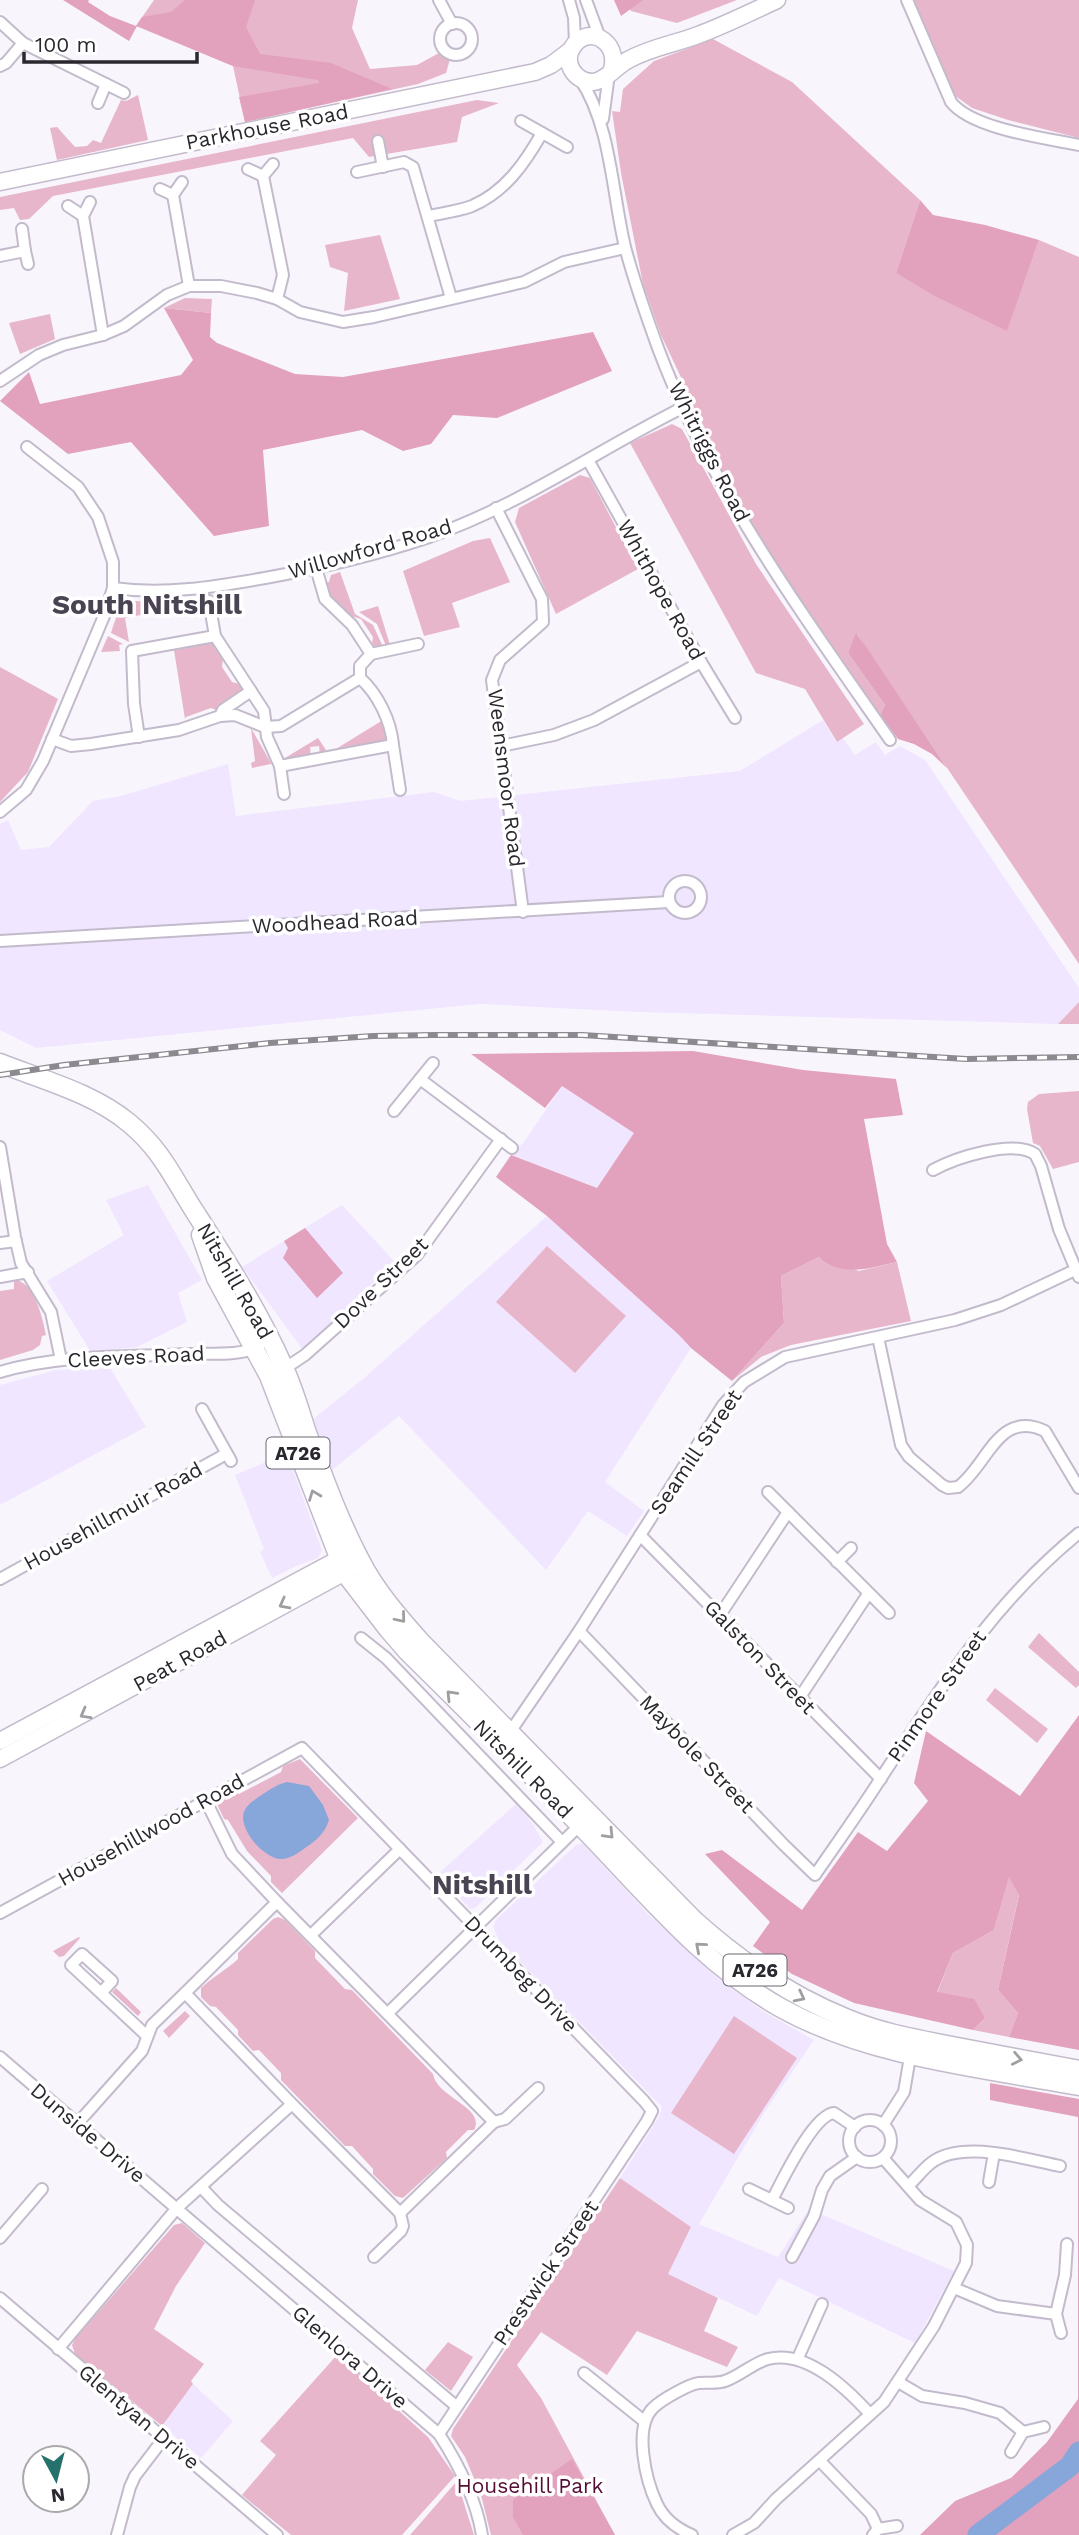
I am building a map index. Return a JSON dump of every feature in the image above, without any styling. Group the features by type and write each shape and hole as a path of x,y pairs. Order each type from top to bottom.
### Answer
{"main road":[{"name":"Parkhouse Road","path":"535,72 592,82 600,80 652,48 698,35 777,0"},
{"name":"Parkhouse Road","path":"0,182 535,72 551,65 586,37 617,46 652,48"},
{"path":"603,40 614,54 611,72"},
{"path":"573,47 569,63 578,78"},
{"name":"Nitshill Road","path":"0,1063 66,1088 101,1105 123,1119 161,1156 231,1269 271,1341 277,1373 350,1561 504,1739 585,1820 686,1935 756,1992 783,2009 835,2033 1079,2070"},
{"name":"Nitshill Road","path":"192,1208 216,1278 254,1349 277,1373"},
{"name":"Peat Road","path":"0,1741 350,1561"},
{"name":"Peat Road","path":"0,1759 227,1635 350,1561"},
{"name":"Nitshill Road","path":"912,2046 1079,2086"}],"street":[{"path":"439,0 452,24"},
{"path":"569,0 574,18 573,47"},
{"path":"586,0 603,40"},
{"path":"907,0 951,102 957,109 968,117 1018,133 1079,145"},
{"path":"0,22 23,43 124,93"},
{"path":"0,66 6,63 23,43"},
{"name":"Whitriggs Road","path":"603,130 611,72"},
{"name":"Whitriggs Road","path":"578,78 593,100 603,130 625,248 660,351 684,407 744,522 890,740"},
{"path":"98,103 106,84"},
{"path":"521,121 567,147"},
{"path":"429,216 471,206 499,191 525,163 542,133"},
{"path":"378,141 383,167"},
{"path":"357,172 404,162 414,167 451,298"},
{"path":"263,176 274,163"},
{"path":"248,169 263,176"},
{"path":"263,176 283,275 277,299"},
{"path":"182,182 173,195 189,286"},
{"path":"160,188 173,195"},
{"path":"90,202 83,216 103,335"},
{"path":"68,206 83,216"},
{"path":"22,229 28,264"},
{"path":"0,381 39,355 124,326 167,295 189,286 221,286 277,299 300,313 343,322 524,282 564,262 625,248"},
{"path":"0,256 25,251"},
{"name":"Willowford Road","path":"113,589 167,592 316,568 430,537 496,508 684,407"},
{"path":"0,812 26,790 43,761 113,589 113,562 98,517 78,487 27,447"},
{"name":"Whithope Road","path":"588,460 735,718"},
{"name":"Weensmoor Road","path":"496,508 541,599 543,622 500,660 492,680 523,912"},
{"path":"316,568 325,598 352,625 371,654"},
{"path":"209,601 215,636 264,711 267,737 280,766 284,793"},
{"path":"139,737 134,704 132,652 215,636"},
{"path":"360,678 360,666 371,654 418,644"},
{"path":"501,746 554,735 594,720 701,662"},
{"path":"52,739 71,746 179,730 220,716 235,715 265,727 281,726 360,678"},
{"path":"360,678 368,684 389,722 400,790"},
{"path":"220,716 223,710 251,691"},
{"path":"280,766 393,745"},
{"name":"Woodhead Road","path":"0,941 669,902"},
{"path":"394,1111 433,1063"},
{"path":"420,1079 512,1148"},
{"name":"Dove Street","path":"277,1373 307,1352 416,1255 501,1139"},
{"path":"0,1147 22,1263 51,1312 61,1360"},
{"path":"933,1170 946,1163 989,1151 1016,1148 1030,1151 1041,1166 1059,1229 1077,1274"},
{"path":"0,1243 16,1241"},
{"path":"0,1277 28,1272"},
{"name":"Seamill Street","path":"504,1739 579,1631 723,1405 744,1382 785,1357 878,1338 980,1312 1077,1274"},
{"path":"878,1338 901,1445 909,1457 942,1485 948,1488 958,1487 1005,1431 1021,1426 1045,1430 1079,1488"},
{"name":"Cleeves Road","path":"0,1372 22,1365 61,1360 220,1353 254,1349 271,1341"},
{"name":"Househillmuir Road","path":"0,1578 229,1458 202,1409"},
{"path":"768,1492 889,1613"},
{"path":"720,1615 788,1511"},
{"name":"Pinmore Street","path":"815,1875 943,1682 972,1643 1018,1589 1079,1533"},
{"name":"Galston Street","path":"640,1535 881,1779"},
{"path":"837,1562 851,1548"},
{"path":"800,1697 868,1594"},
{"name":"Maybole Street","path":"579,1631 815,1875"},
{"path":"362,1638 386,1658 562,1842"},
{"name":"Househillwood Road","path":"0,1913 302,1748"},
{"name":"Drumbeg Drive","path":"302,1748 652,2111"},
{"path":"205,1799 232,1854 494,2122"},
{"path":"387,2013 585,1820"},
{"path":"311,1935 400,1849"},
{"path":"77,2124 142,2051 152,2025 277,1902"},
{"path":"101,1993 146,2035"},
{"path":"185,1993 400,2213 403,2226 401,2231 374,2257"},
{"path":"883,2126 904,2092 912,2046"},
{"name":"Dunside Drive","path":"0,2057 177,2208"},
{"path":"400,2213 494,2122 505,2119 538,2088"},
{"path":"58,2349 177,2208 292,2104"},
{"name":"Prestwick Street","path":"439,2434 652,2111"},
{"path":"772,2200 794,2157 823,2117 834,2113 855,2127"},
{"path":"871,2120 883,2126 891,2143 883,2158 872,2162 857,2158 850,2147 850,2136 855,2127 871,2120"},
{"path":"908,2186 932,2161 957,2153 994,2153 1060,2166"},
{"path":"989,2182 994,2153"},
{"path":"792,2257 814,2216 822,2190 830,2176 857,2158"},
{"path":"733,2535 754,2523 776,2499 884,2402 934,2326 966,2263 968,2254 962,2231 956,2222 920,2200 883,2158"},
{"name":"Glenlora Drive","path":"201,2187 218,2205 456,2406"},
{"path":"0,2238 42,2189"},
{"path":"749,2189 788,2208"},
{"name":"Glenlora Drive","path":"177,2208 439,2434 464,2476 482,2535"},
{"path":"1061,2333 1056,2314 1065,2275 1067,2244"},
{"path":"954,2288 996,2306 1056,2314"},
{"name":"Glentyan Drive","path":"0,2298 164,2438 265,2531 277,2535"},
{"path":"798,2358 822,2304"},
{"path":"692,2535 671,2523 657,2505 641,2435 644,2421 654,2407 691,2384 723,2382 766,2359 798,2358 849,2391 870,2414"},
{"path":"584,2373 644,2421"},
{"path":"898,2382 922,2396 965,2403 1000,2413 1023,2432"},
{"path":"1010,2452 1023,2432 1044,2427"},
{"path":"117,2535 135,2476 164,2438"},
{"path":"820,2461 871,2514 875,2532 897,2526"}],"shaded area":[{"path":"63,0 89,0 88,2 110,16 136,26 142,17 171,12 185,0 255,0 246,27 260,54 331,63 392,89 245,122 239,97 319,83 318,80 233,66 137,26 129,41"},
{"path":"614,0 643,0 621,16"},
{"path":"920,200 933,215 985,225 1039,240 1007,331 935,296 896,273"},
{"path":"164,308 211,313 210,337 217,343 295,374 343,377 593,332 612,371 497,418 453,415 431,444 403,451 362,430 263,450 269,526 214,536 131,442 68,454 0,401 29,372 40,404 181,375 193,360"},
{"path":"856,633 947,768 932,754 898,739 880,715 885,705 848,653"},
{"path":"823,720 836,742 843,738 855,755 876,742 885,755 900,746 925,760 1079,988 1079,1002 1058,1024 637,1012 479,1004 36,1048 0,1030 0,824 8,820 21,850 49,847 93,801 121,796 228,764 236,816 434,792 460,801 740,771"},
{"path":"693,1051 803,1070 896,1079 903,1115 864,1119 887,1244 897,1262 856,1270 837,1267 819,1257 781,1276 784,1323 732,1381 691,1348 547,1216 496,1177 511,1155 597,1188 634,1133 562,1086 545,1108 471,1054"},
{"path":"562,1086 635,1133 597,1188 511,1155 524,1142"},
{"path":"148,1185 202,1280 178,1293 187,1322 137,1347 91,1352 47,1281 124,1235 106,1200"},
{"path":"342,1205 395,1262 303,1350 242,1267"},
{"path":"547,1216 691,1348 605,1482 644,1511 627,1536 588,1511 546,1570 399,1416 332,1470 313,1419 363,1379"},
{"path":"305,1228 343,1273 317,1298 283,1258 288,1248 284,1241"},
{"path":"110,1368 146,1427 0,1505 0,1385 56,1370"},
{"path":"287,1453 322,1550 318,1558 272,1578 260,1552 264,1549 235,1475"},
{"path":"1079,1715 1079,2050 1009,2037 1018,2013 998,1990 1019,1895 1009,1877 994,1930 953,1953 937,1992 974,1999 985,2018 973,2030 854,2003 792,1974 753,1946 770,1922 705,1854 722,1850 802,1910 858,1832 887,1851 928,1801 914,1783 926,1731 1020,1796"},
{"path":"517,1803 543,1842 475,1908 470,1909 438,1874"},
{"path":"582,1843 649,1915 719,1979 764,2012 814,2040 764,2113 699,2224 778,2257 809,2209 954,2271 915,2343 779,2278 757,2316 668,2274 691,2227 620,2178 659,2117 662,2107 499,1940 493,1927 496,1920 576,1845"},
{"path":"990,2083 1079,2099 1079,2535 920,2535 955,2501 1011,2478 1047,2442 1078,2399 1078,2117 990,2100"},
{"path":"193,2384 233,2421 201,2458 162,2426"},
{"path":"572,2459 615,2535 523,2535 513,2517 513,2500"}],"green space":[{"path":"154,0 358,0 352,28 370,69 417,65 439,53 450,59 446,73 418,84 245,122 233,66 136,26"},
{"path":"624,0 737,0 677,23 631,11"},
{"path":"914,0 1079,0 1079,138 972,108 954,95"},
{"path":"713,39 792,82 920,200 896,273 1007,330 1039,240 1079,257 1079,964 857,634 848,653 885,705 880,715 794,591 712,455 690,406 685,386 661,335 643,284 612,111 620,112 623,89 654,61"},
{"path":"138,95 148,140 57,160 50,128 57,127 75,147 87,146 93,140 101,143 121,100 126,101"},
{"path":"477,100 499,103 462,117 457,142 369,157 353,138 53,196 29,219 20,220 14,208 0,210 0,197"},
{"path":"380,235 400,299 344,311 348,273 330,267 325,245"},
{"path":"185,298 212,299 211,313 164,308"},
{"path":"50,314 55,339 20,354 9,323"},
{"path":"672,424 682,429 756,564 864,724 837,742 805,689 756,673 630,443"},
{"path":"580,475 590,478 638,569 556,614 515,522 519,508"},
{"path":"490,538 510,582 452,603 460,627 424,636 403,571 473,541"},
{"path":"340,572 355,614 373,625 383,647 375,647 372,643 373,637 361,619 343,610 330,595 325,582 329,582 331,575"},
{"path":"134,601 166,602 167,610 125,618 129,642 111,633 121,609"},
{"path":"378,606 390,645 386,646 377,624 359,612"},
{"path":"108,636 123,644 119,645 120,651 101,652"},
{"path":"213,642 223,659 222,667 232,682 240,684 244,692 216,710 211,708 185,719 174,650"},
{"path":"0,667 58,699 28,772 0,802"},
{"path":"383,720 387,738 384,742 367,744 365,748 331,752"},
{"path":"251,728 271,764 252,768 251,763 255,761"},
{"path":"318,738 326,750 320,754 319,746 310,747 311,756 286,760 285,758"},
{"path":"1079,1002 1079,1024 1058,1024"},
{"path":"1079,1091 1079,1162 1053,1169 1040,1146 1033,1143 1028,1102 1039,1094"},
{"path":"547,1246 626,1316 575,1373 496,1302"},
{"path":"819,1257 859,1271 897,1262 911,1321 791,1345 761,1357 732,1381 784,1323 781,1276"},
{"path":"14,1280 27,1286 32,1293 46,1335 42,1336 40,1345 33,1350 0,1360 0,1291 14,1289"},
{"path":"1039,1633 1079,1672 1079,1685 1076,1688 1028,1647"},
{"path":"995,1688 1048,1729 1037,1743 986,1700"},
{"path":"300,1759 358,1818 282,1893 271,1882 271,1876 247,1851 228,1820 224,1819 217,1804 234,1792 239,1794 281,1772 283,1766"},
{"path":"1009,1876 1019,1894 998,1990 1018,2013 1009,2037 973,2030 985,2018 937,1993 953,1953 994,1930"},
{"path":"278,1917 285,1920 315,1951 315,1958 345,1989 352,1990 433,2074 443,2090 473,2115 476,2122 474,2130 468,2130 446,2152 447,2158 403,2198 395,2196 373,2174 373,2169 352,2146 345,2146 281,2080 281,2073 259,2050 253,2051 216,2007 210,2006 201,1997 201,1988 238,1959 238,1953"},
{"path":"79,1937 64,1956 59,1957 53,1951"},
{"path":"116,1988 141,2012 138,2016 112,1992"},
{"path":"185,2011 190,2016 169,2038 163,2031"},
{"path":"734,2016 797,2058 734,2154 671,2113"},
{"name":"Househill Park","path":"620,2178 691,2227 668,2274 718,2298 704,2331 738,2347 727,2367 637,2331 607,2375 541,2332 517,2365 541,2398 615,2535 491,2535 481,2495 465,2457 451,2436 453,2429"},
{"path":"182,2223 205,2243 176,2286 154,2329 204,2364 191,2381 193,2384 162,2426 75,2354 72,2345 174,2225"},
{"path":"448,2342 473,2357 451,2391 425,2370"},
{"path":"337,2355 428,2437 455,2476 402,2535 291,2535 242,2495 276,2455 260,2441"},
{"path":"457,2481 474,2535 410,2535"}],"water":[{"path":"287,1782 309,1786 323,1805 329,1820 323,1833 313,1842 294,1855 281,1859 274,1858 260,1849 245,1827 243,1819 245,1809 252,1802"}],"waterway":[{"path":"978,2535 1070,2466 1079,2452"}],"railway":[{"path":"0,1075 64,1065 270,1043 373,1036 582,1035 966,1059 1079,1057"}],"district":[{"name":"South Nitshill","path":"147,604"},
{"name":"Nitshill","path":"482,1884"}]}
